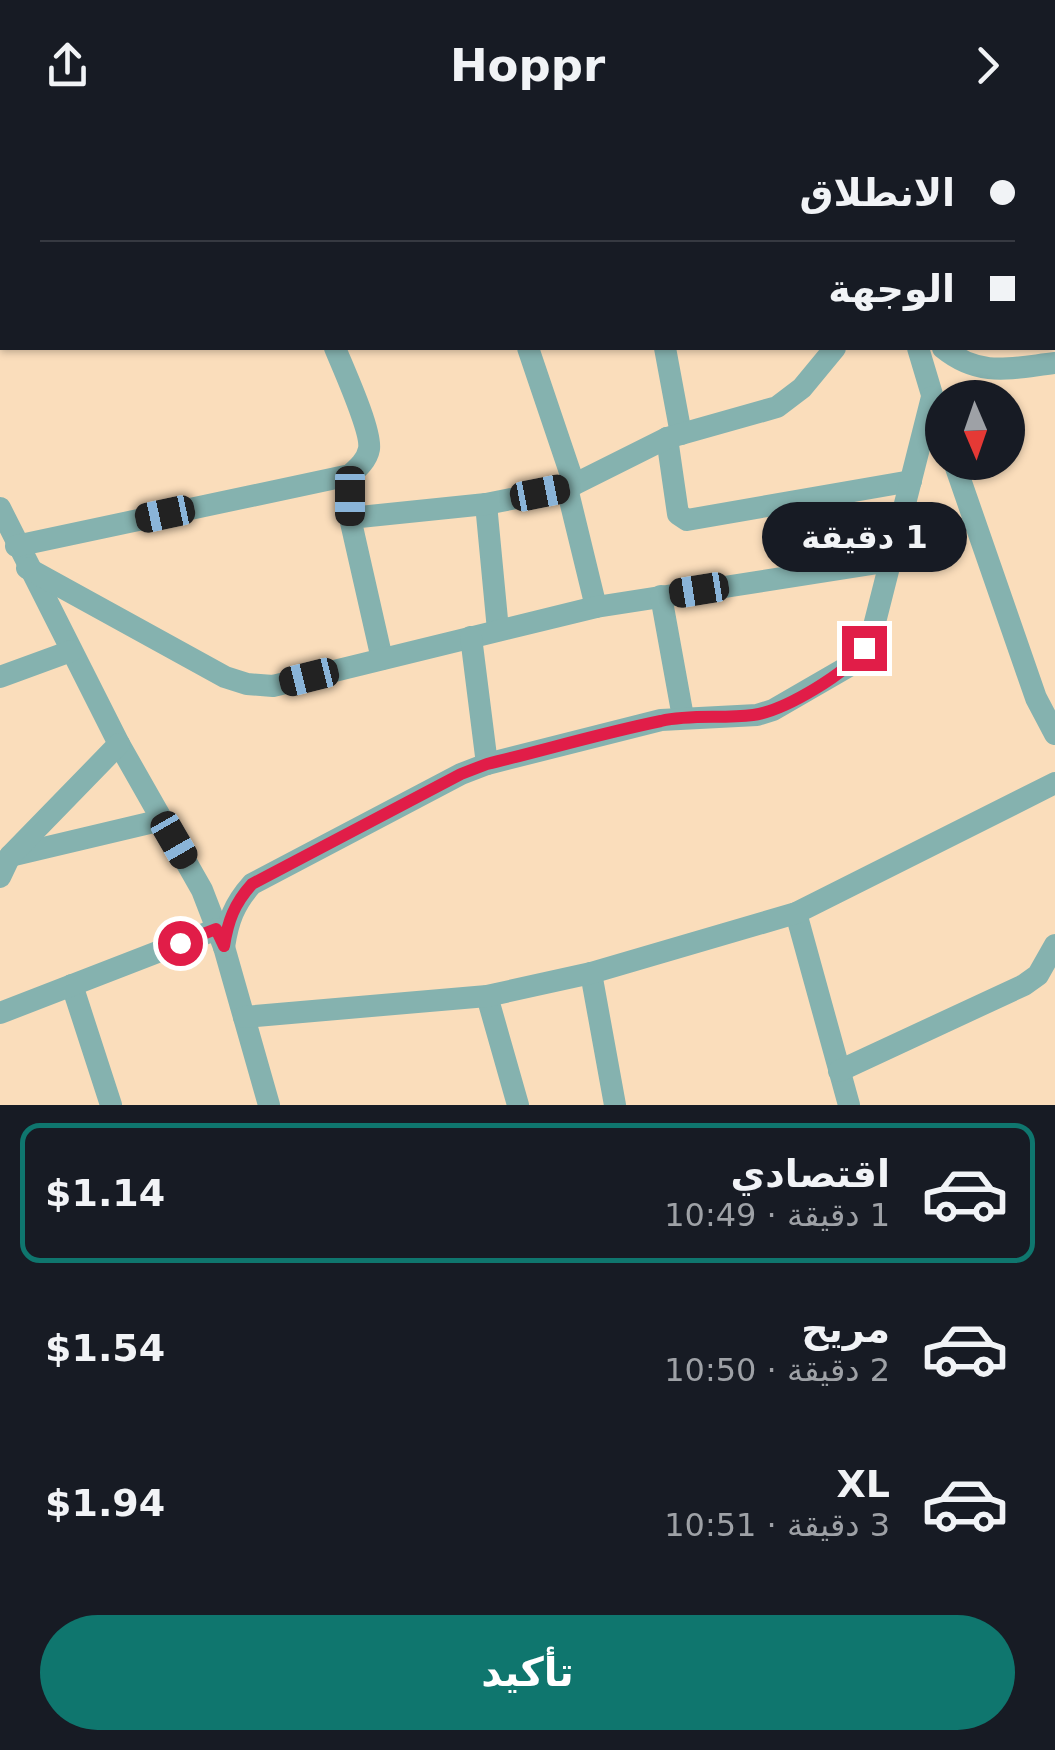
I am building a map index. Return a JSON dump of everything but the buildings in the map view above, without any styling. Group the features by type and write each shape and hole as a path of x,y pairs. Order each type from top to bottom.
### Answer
{"street":[{"path":"16,546 350,475 369,450 368,434 336,350"},
{"path":"529,350 570,486 596,607"},
{"path":"665,350 678,514 687,520 911,481"},
{"path":"811,350 819,370"},
{"path":"350,518 486,504 570,486 674,436 777,407 819,370 833,350"},
{"path":"919,350 927,380"},
{"path":"946,350 978,368 1055,363"},
{"path":"0,1013 72,985 220,938 233,910 252,884 461,774 487,764 683,717 757,715 844,671 856,662 873,630 925,425"},
{"path":"350,475 350,518 382,659"},
{"path":"960,480 1036,698 1055,734"},
{"path":"486,504 498,630"},
{"path":"0,508 119,744 202,890 269,1105"},
{"path":"27,568 225,677 273,686 596,607 891,561"},
{"path":"661,596 683,717"},
{"path":"471,637 487,764"},
{"path":"0,676 71,651"},
{"path":"3,864 119,744"},
{"path":"244,1018 486,996 590,973 796,913 1055,783"},
{"path":"3,864 162,820"},
{"path":"796,913 849,1105"},
{"path":"839,1071 1024,985 1038,975 1055,945"},
{"path":"590,973 615,1105"},
{"path":"72,985 112,1105"},
{"path":"486,996 518,1105"}],"route":[{"path":"180,943 216,929 224,946 228,920 252,884 461,774 662,720 757,715 773,710 844,671 856,662 864,648"}]}
